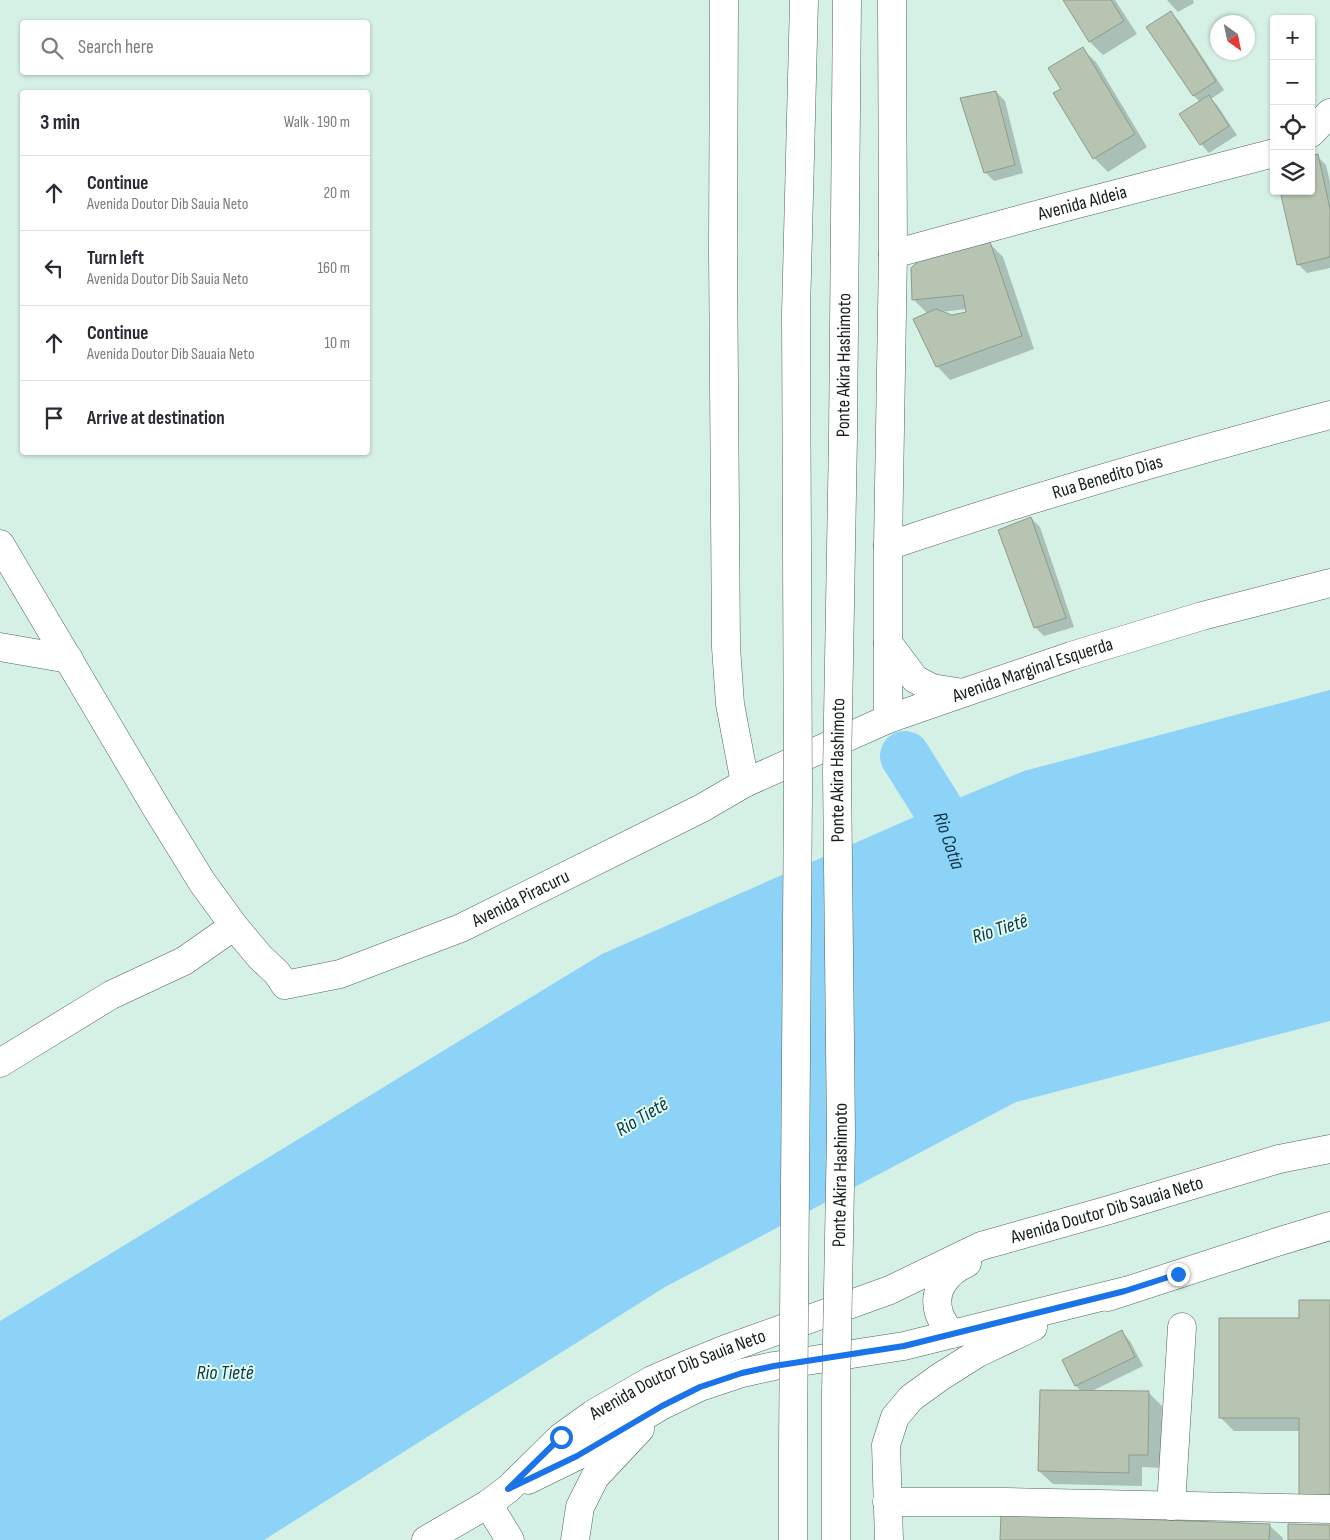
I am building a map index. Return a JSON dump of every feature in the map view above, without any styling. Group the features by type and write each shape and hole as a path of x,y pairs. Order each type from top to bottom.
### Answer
{"main road":[{"path":"793,1540 798,792 796,312 804,0"},
{"name":"Ponte Akira Hashimoto","path":"836,1540 836,1384 841,1134 837,773 843,446 847,0"},
{"path":"888,719 888,546 893,254 892,0"},
{"path":"724,13 723,261 726,647 730,704 745,784"},
{"path":"1315,129 1330,113"},
{"path":"1315,142 1330,139"},
{"name":"Avenida Aldeia","path":"893,254 1066,206 1270,154"},
{"name":"Rua Benedito Dias","path":"888,546 1140,466 1330,415"},
{"path":"0,544 202,882 234,926 184,961 111,995 0,1063"},
{"name":"Avenida Marginal Esquerda","path":"745,784 888,719 963,693 1071,656 1202,616 1330,583"},
{"path":"888,643 915,679 932,688 963,693"},
{"path":"0,647 70,659"},
{"name":"Avenida Piracuru","path":"234,926 260,957 277,973 285,985 340,974 461,928 702,808 745,784"},
{"name":"Avenida Doutor Dib Sauaia Neto","path":"890,1290 981,1246 1278,1159 1330,1149"},
{"path":"951,1334 939,1314 937,1294 946,1277 959,1266 1109,1210"},
{"path":"889,1540 886,1445 895,1417 911,1398 940,1377 978,1353 1095,1301 1330,1226"},
{"name":"Avenida Doutor Dib Sauia Neto","path":"498,1496 561,1437 594,1414 652,1380 726,1348 890,1290"},
{"name":"Avenida Doutor Dib Sauia Neto","path":"498,1496 577,1456 662,1406 700,1387 742,1373 774,1366 904,1346 1125,1291"},
{"path":"1171,1506 1182,1327"},
{"path":"575,1540 580,1507 595,1477 662,1406"},
{"path":"426,1540 498,1496 510,1540"},
{"path":"888,1502 977,1502 1330,1510"}],"water":[{"name":"Rio Tietê","path":"1330,690 1330,1021 1016,1102 665,1287 264,1540 0,1540 0,1321 602,954 937,807 1024,771"}],"building":[{"path":"1063,0 1111,0 1124,21 1089,42"},
{"path":"1171,11 1216,81 1193,96 1146,27"},
{"path":"1083,47 1135,134 1093,159 1053,93 1061,89 1048,68"},
{"path":"996,91 1015,165 984,173 960,98"},
{"path":"1209,95 1229,126 1200,145 1179,114"},
{"path":"1318,154 1330,209 1330,257 1297,265 1281,195 1315,195 1315,155"},
{"path":"990,242 1022,336 936,367 913,319 936,309 952,315 966,312 963,295 912,300 911,268 925,255"},
{"path":"1031,517 1066,618 1034,628 998,530"},
{"path":"1299,1300 1330,1300 1330,1499 1299,1499 1299,1418 1219,1418 1219,1318 1299,1318"},
{"path":"1122,1330 1135,1357 1075,1386 1062,1360"},
{"path":"1040,1390 1149,1391 1148,1455 1129,1455 1129,1473 1038,1471"},
{"path":"1001,1514 1270,1524 1269,1540 1000,1540"},
{"path":"1288,1524 1330,1525 1330,1540 1288,1540"}],"waterway":[{"name":"Rio Cotia","path":"905,756 937,807 959,871"}],"route":[{"path":"561,1437 508,1489 577,1456 662,1406 700,1387 742,1373 774,1366 904,1346 1125,1291 1178,1274"}]}
